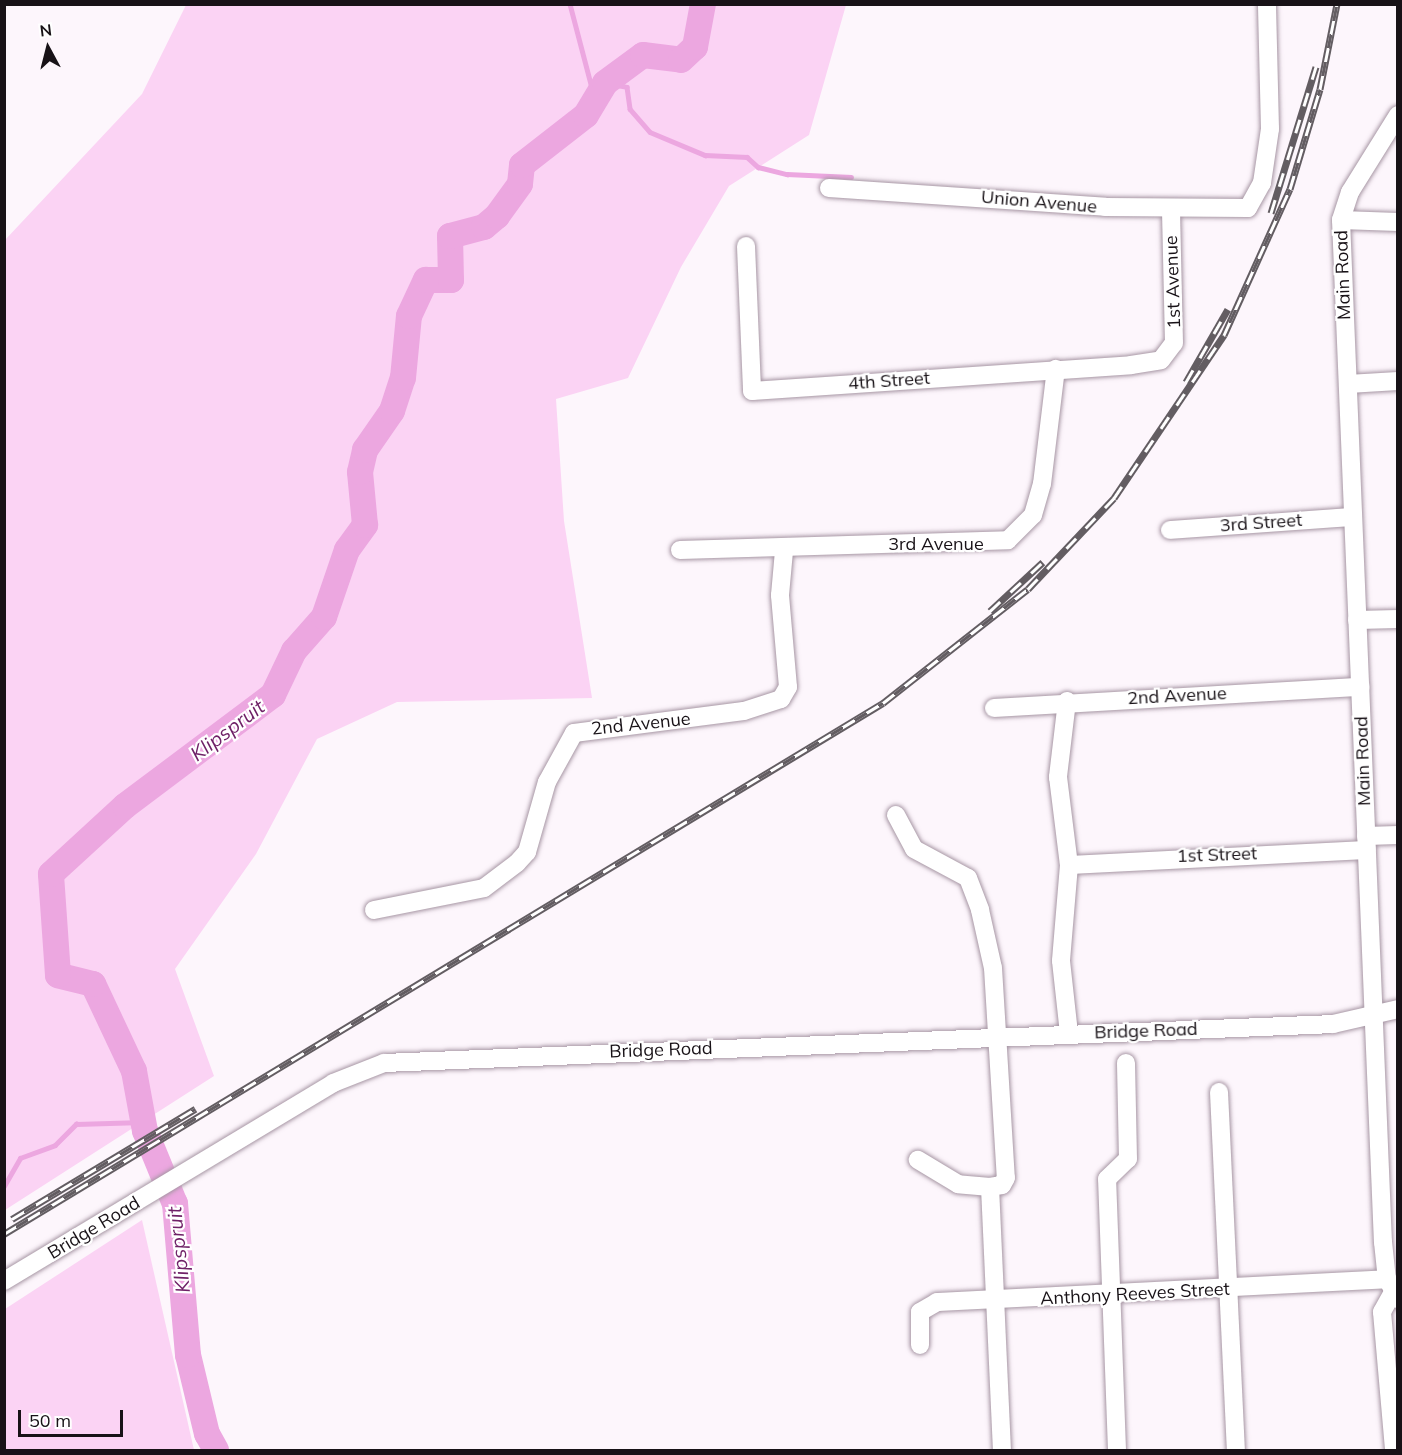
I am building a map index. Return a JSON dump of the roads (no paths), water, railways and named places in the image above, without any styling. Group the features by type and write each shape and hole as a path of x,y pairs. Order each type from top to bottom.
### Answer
{"street":[{"name":"Union Avenue","path":"829,188 1171,210 1248,208 1262,183 1270,129 1267,4"},
{"path":"1398,115 1350,192 1341,220 1398,222"},
{"name":"1st Avenue","path":"1168,354 1175,328 1171,210"},
{"name":"Main Road","path":"1341,220 1373,1011 1392,1290"},
{"name":"4th Street","path":"746,246 752,391 1131,365 1168,354"},
{"name":"3rd Avenue","path":"680,550 784,551 861,544 993,544 1014,537 1033,514 1042,484 1056,369"},
{"path":"1348,384 1398,381"},
{"name":"3rd Street","path":"1170,530 1353,517"},
{"name":"2nd Avenue","path":"374,910 484,888 517,863 527,852 547,782 574,733 744,711 781,699 788,687 780,595 784,551"},
{"path":"1357,620 1398,619"},
{"name":"2nd Avenue","path":"994,708 1067,701 1360,687"},
{"path":"1067,701 1058,777 1069,865 1061,961 1069,1034"},
{"path":"896,815 914,849 963,873 972,886 991,950 1006,1178 1002,1185 990,1187 958,1184 918,1160"},
{"name":"1st Street","path":"1069,865 1366,843 1398,835"},
{"name":"Bridge Road","path":"4,1281 340,1080 384,1063 1333,1024 1373,1011 1398,1009"},
{"path":"1117,1450 1107,1179 1128,1159 1126,1063"},
{"path":"1219,1092 1236,1450"},
{"path":"990,1187 1002,1450"},
{"name":"Anthony Reeves Street","path":"921,1345 923,1306 995,1300 1229,1289 1392,1290"},
{"path":"1392,1290 1382,1312 1394,1450"}],"waterway":[{"path":"570,4 595,99"},
{"name":"Klipspruit","path":"216,1450 207,1434 188,1355 175,1204 145,1131 134,1071 93,984 58,975 51,874 125,806 273,695 294,651 324,617 347,550 365,525 360,472 365,450 392,411 403,378 409,316 426,280 451,280 450,236 484,227 497,216 520,184 522,165 586,115 605,83 643,55 681,60 695,47 703,4"},
{"path":"605,83 627,87 630,109 650,132 705,155 747,157 758,167 787,174 851,177"},
{"path":"4,1186 20,1158 55,1145 76,1124 143,1122"}],"railway":[{"path":"4,1234 883,703 1028,589 1114,498 1224,335 1290,189 1320,89 1337,4"},
{"path":"1271,213 1316,67"},
{"path":"1186,382 1228,309"},
{"path":"990,611 1043,562"},
{"path":"12,1219 195,1109"}]}
